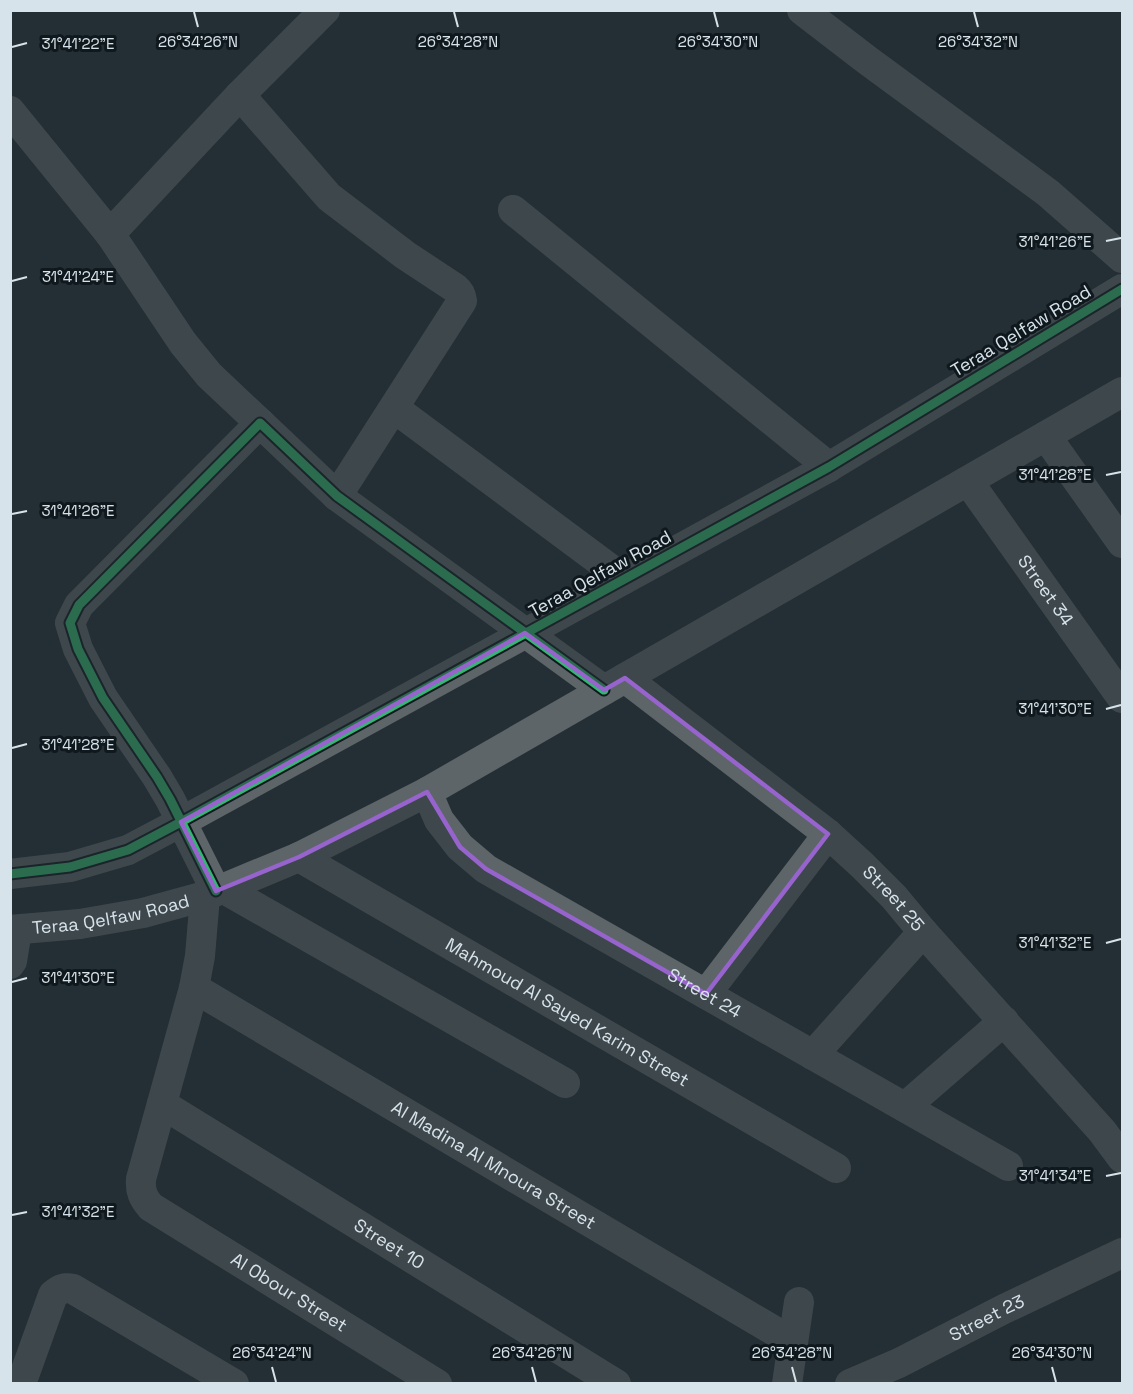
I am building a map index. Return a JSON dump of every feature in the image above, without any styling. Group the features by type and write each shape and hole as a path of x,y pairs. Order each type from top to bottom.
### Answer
{"street":[{"path":"110,234 240,95 325,10"},
{"path":"802,10 1048,193 1122,258"},
{"path":"240,95 329,197 405,255 459,291 462,302 337,496"},
{"name":"Street 25","path":"10,111 110,234 183,343 209,375 337,496 525,633 614,684 828,834 894,897 1004,1022 1112,1123 1122,1158"},
{"path":"513,210 829,467"},
{"name":"Teraa Qelfaw Road","path":"10,874 70,867 128,850 829,467 1122,289"},
{"name":"Teraa Qelfaw Road","path":"14,930 80,924 133,915 215,892 299,857 427,792 1122,392"},
{"path":"394,408 624,579"},
{"path":"261,423 79,605 70,623 78,649 103,698 170,799 215,892 565,1083"},
{"path":"1046,436 1122,543"},
{"name":"Street 34","path":"968,481 1122,699"},
{"name":"Street 24","path":"427,792 439,820 460,847 486,869 1008,1166"},
{"path":"706,994 828,834"},
{"name":"Mahmoud Al Sayed Karim Street","path":"299,857 836,1168"},
{"path":"162,1104 194,988 215,892"},
{"path":"10,964 14,930"},
{"path":"813,1055 924,932"},
{"name":"Al Madina Al Mnoura Street","path":"194,988 793,1341"},
{"path":"905,1107 1004,1022"},
{"name":"Al Obour Street","path":"162,1104 141,1179 144,1199 151,1207 437,1383"},
{"name":"Street 10","path":"162,1104 616,1383"},
{"name":"Street 23","path":"850,1383 890,1367 1122,1253"},
{"path":"19,1374 53,1295 59,1289 66,1288 73,1289 234,1383"},
{"path":"787,1383 799,1302"}],"highlighted area":[{"path":"525,633 604,690 625,678 828,834 706,994 486,869 460,847 427,792 299,857 216,891 181,822"}],"cycle path":[{"path":"10,874 70,867 128,850 829,467 1122,289"},
{"path":"216,891 170,799 103,698 78,649 70,623 79,605 260,423 337,496 604,690"}]}
